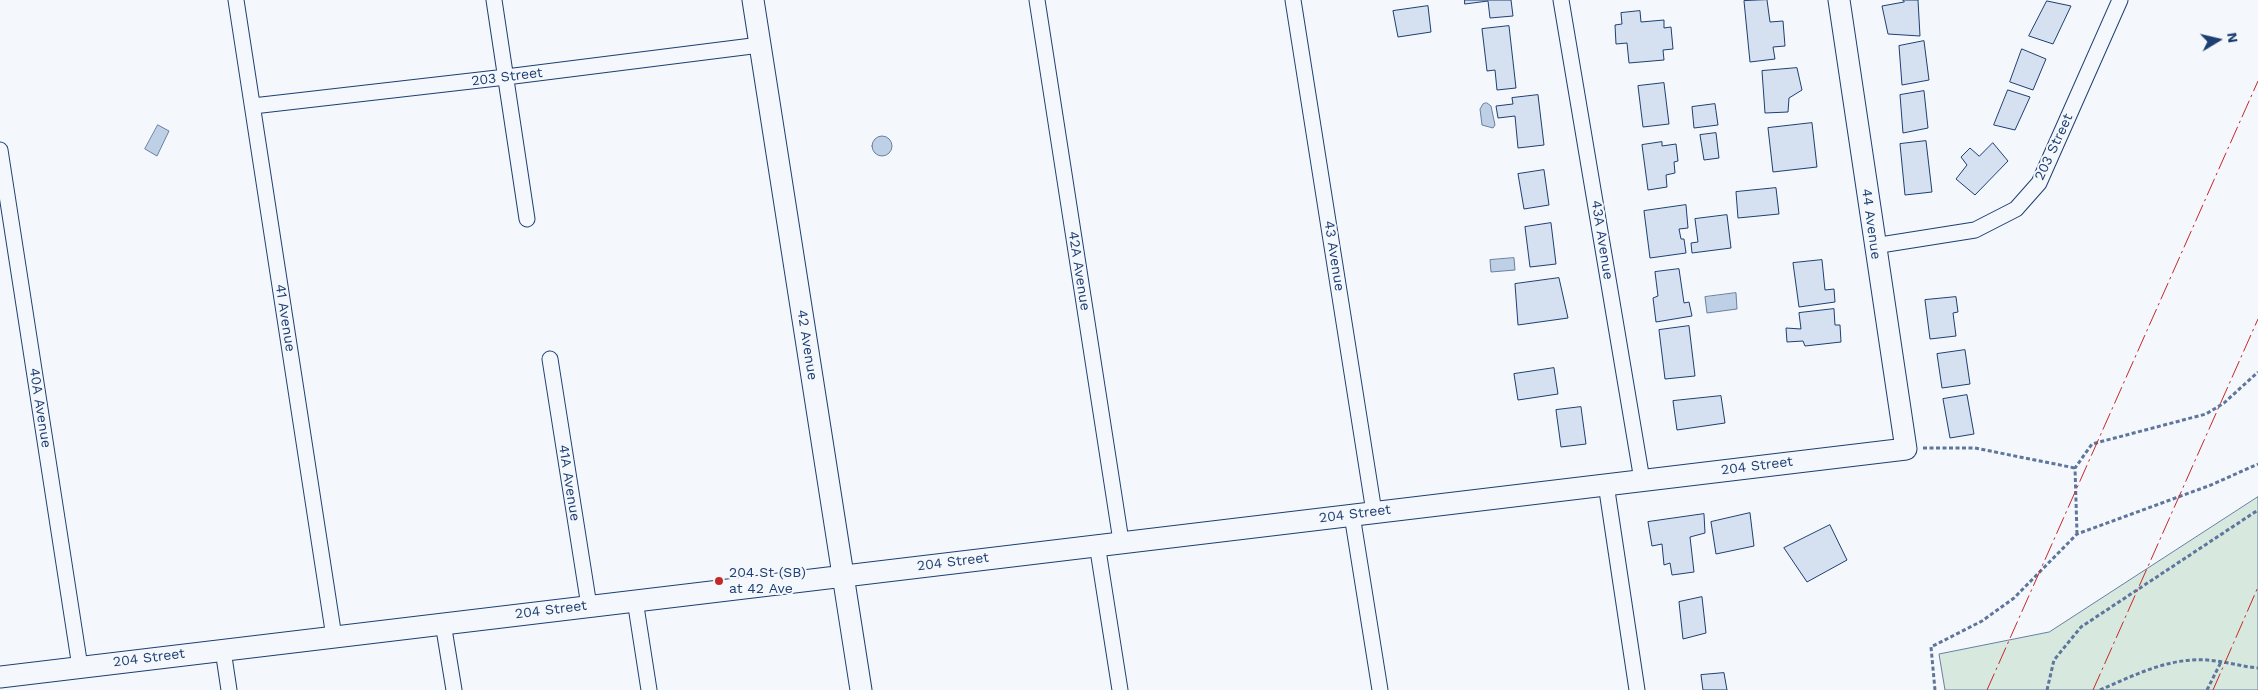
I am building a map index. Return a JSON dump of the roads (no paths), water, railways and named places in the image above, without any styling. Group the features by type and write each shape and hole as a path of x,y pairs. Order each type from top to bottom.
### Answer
{"street":[{"name":"41 Avenue","path":"236,0 334,637"},
{"path":"494,0 527,219"},
{"name":"42 Avenue","path":"753,0 861,690"},
{"name":"42A Avenue","path":"1036,0 1122,542"},
{"name":"43 Avenue","path":"1294,0 1374,512"},
{"name":"43A Avenue","path":"1561,0 1642,480"},
{"name":"44 Avenue","path":"1839,0 1874,246 1906,448"},
{"name":"203 Street","path":"1874,246 1975,230 2016,208 2039,184 2120,0"},
{"name":"203 Street","path":"253,106 760,45"},
{"name":"40A Avenue","path":"0,150 80,667"},
{"name":"41A Avenue","path":"550,359 588,606"},
{"name":"204 Street","path":"0,677 1906,448"},
{"path":"1606,484 1637,690"},
{"path":"1352,515 1380,690"},
{"path":"1097,544 1120,690"},
{"path":"635,600 649,690"},
{"path":"443,623 454,690"},
{"path":"223,650 229,690"}],"water":[{"path":"1487,103 1491,106 1495,125 1493,128 1482,125 1480,109 1483,104"},
{"path":"158,125 169,131 157,156 145,149"},
{"path":"882,136 889,139 892,146 889,153 882,156 875,153 872,146 875,139"},
{"path":"1514,258 1515,270 1491,272 1490,260"},
{"path":"1736,293 1737,309 1707,313 1705,297"}],"place":[{"name":"204 St (SB) at 42 Ave","path":"719,581"}]}
